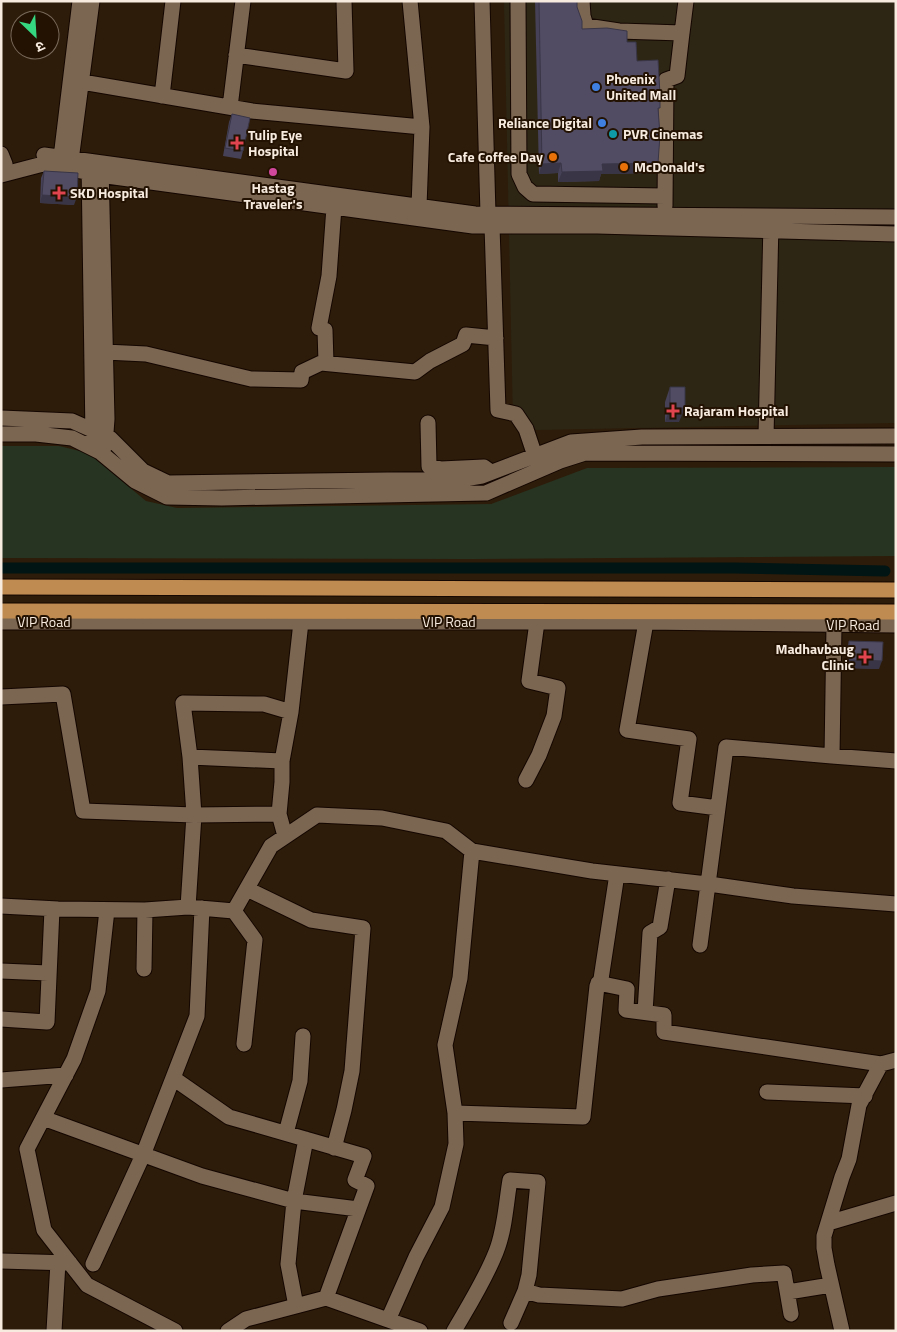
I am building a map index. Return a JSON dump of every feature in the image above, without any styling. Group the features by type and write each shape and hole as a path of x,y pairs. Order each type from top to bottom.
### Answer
{"main road":[{"path":"1,588 896,590"},
{"name":"VIP Road","path":"1,611 481,617 896,612"}],"street":[{"path":"66,163 80,1"},
{"path":"66,163 82,82 92,1"},
{"path":"162,96 173,1"},
{"path":"230,107 243,1"},
{"path":"236,55 346,71 344,1"},
{"path":"410,1 422,127 419,206"},
{"path":"482,1 492,218 498,410 516,414 526,429 535,456"},
{"path":"492,218 493,1"},
{"path":"518,1 519,174 525,187 533,194 665,196"},
{"path":"582,1 586,26 619,31 682,33"},
{"path":"665,215 666,80 677,76 686,1"},
{"path":"82,82 252,111 422,127"},
{"path":"2,164 66,163 334,207 472,226 492,218 665,215 896,234"},
{"path":"95,168 419,206 492,218 597,226 771,223 896,217"},
{"path":"95,168 99,453"},
{"path":"326,364 326,330 318,328 329,276 334,207"},
{"path":"766,436 771,223"},
{"path":"97,300 105,352 99,433"},
{"path":"105,352 146,354 251,379 301,380 302,372 321,363 415,372 430,361 463,344 466,335 496,338"},
{"path":"1,418 72,420 99,433 143,471 168,483 464,479 492,472 509,474 585,453 896,454"},
{"path":"428,423 429,466 441,469 484,467 492,472"},
{"path":"1,434 36,434 72,438 99,453 135,481 167,497 222,498 486,493 535,456 570,442 642,437 896,436"},
{"name":"VIP Road","path":"1,622 301,622 481,617 537,622 896,625"},
{"path":"285,836 279,814 282,761 291,712 301,622"},
{"path":"526,780 539,755 554,716 558,688 529,681 537,622"},
{"path":"646,622 627,730 689,739 680,803 718,808"},
{"path":"832,756 834,625"},
{"path":"1,697 64,694 83,811 279,814"},
{"path":"93,1264 143,1155 196,1016 194,814 190,757 183,703 264,704 291,712"},
{"path":"700,945 726,747 896,761"},
{"path":"190,757 282,761"},
{"path":"234,911 271,846 317,815 382,818 446,831 472,851 617,874 793,896 896,904"},
{"path":"388,1320 416,1256 442,1207 456,1144 455,1113 445,1045 460,978 472,851"},
{"path":"455,1113 583,1117 598,983 601,979 617,874"},
{"path":"645,1012 650,933 660,927 668,879"},
{"path":"247,889 310,920 363,928 352,1071 334,1148"},
{"path":"1,906 107,910 195,908 234,911 255,940 244,1044"},
{"path":"1,1019 47,1022 52,909"},
{"path":"107,910 98,991 74,1060 27,1149 44,1230 64,1262 88,1285 175,1331"},
{"path":"144,969 145,910"},
{"path":"1,971 48,973"},
{"path":"598,983 627,989 626,1010 664,1015 664,1032 889,1062 859,1105 849,1159 828,1223 824,1248 842,1331"},
{"path":"286,1134 300,1081 303,1036"},
{"path":"1,1080 66,1075"},
{"path":"173,1078 229,1117 364,1156 356,1180 367,1186 326,1298"},
{"path":"767,1092 865,1096"},
{"path":"43,1118 202,1176 294,1201 358,1209"},
{"path":"296,1306 288,1264 294,1201 306,1139"},
{"path":"454,1331 478,1290 497,1251 510,1180 538,1182 529,1275 525,1291 511,1323"},
{"path":"828,1223 896,1203"},
{"path":"1,1261 64,1262"},
{"path":"54,1331 64,1262"},
{"path":"525,1291 545,1295 622,1299 658,1289 752,1275 784,1273 791,1314"},
{"path":"788,1292 831,1285"},
{"path":"228,1331 242,1327 246,1320 326,1298 420,1331"}],"shaded area":[{"path":"504,1 896,1 896,423 536,430 513,420"}],"green space":[{"path":"1,446 59,446 88,453 146,501 177,508 491,504 587,468 896,467 896,556 472,559 1,558"}],"building":[{"name":"Phoenix United Mall","path":"539,1 577,1 582,29 607,28 627,31 627,42 636,42 637,61 658,60 660,135 658,163 602,164 603,171 562,172 561,163 542,164"},
{"path":"232,114 250,118 243,151 225,148"},
{"path":"44,171 78,173 77,197 42,195"},
{"path":"670,387 685,387 685,408 670,408"},
{"path":"849,641 883,642 882,661 849,660"}],"waterway":[{"path":"1,568 734,568 885,571"}],"place":[{"name":"Phoenix United Mall","path":"596,87"},
{"name":"Reliance Digital","path":"602,123"},
{"name":"PVR Cinemas","path":"613,134"},
{"name":"Tulip Eye Hospital","path":"237,143"},
{"name":"Cafe Coffee Day","path":"553,157"},
{"name":"McDonald's","path":"624,167"},
{"name":"Hastag Traveler's","path":"273,172"},
{"name":"SKD Hospital","path":"59,193"},
{"name":"Rajaram Hospital","path":"673,411"},
{"name":"Madhavbaug Clinic","path":"865,657"}]}
